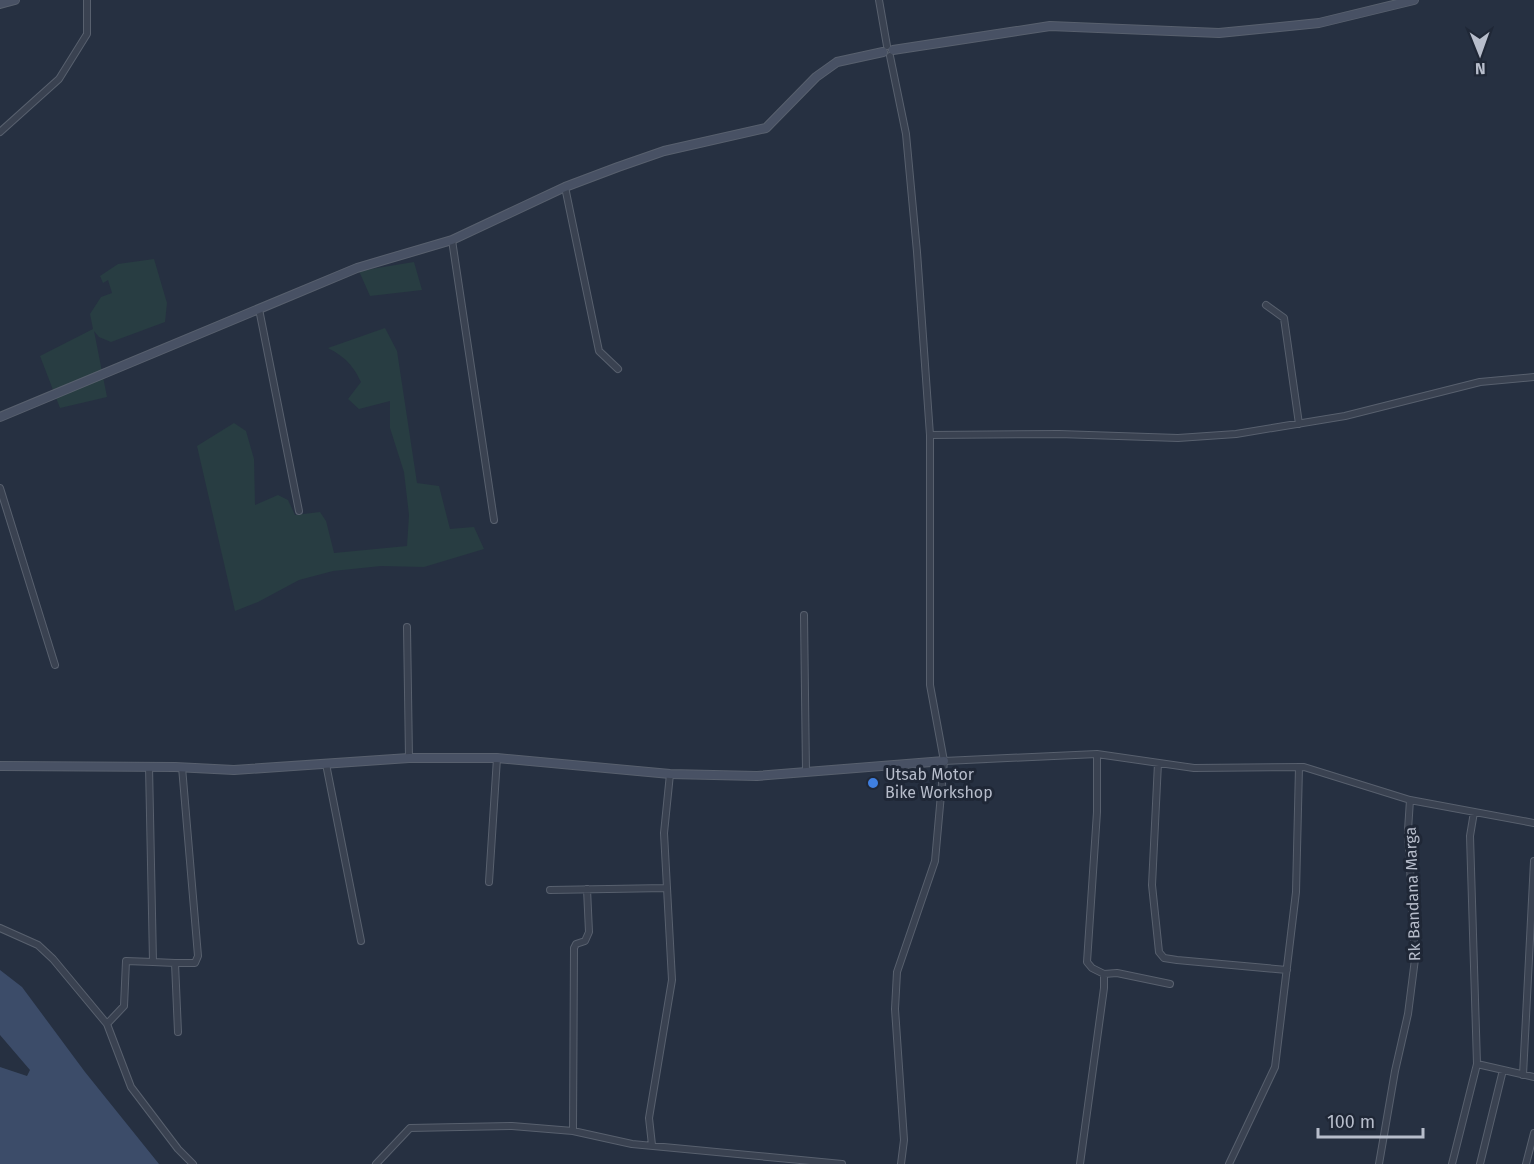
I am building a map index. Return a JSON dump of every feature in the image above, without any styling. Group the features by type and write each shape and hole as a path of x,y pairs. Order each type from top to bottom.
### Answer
{"street":[{"path":"0,4 15,0"},
{"path":"0,132 59,80 87,34 87,0"},
{"path":"879,0 906,134 930,435 930,685 944,760 935,861 897,972 896,1009 904,1140 901,1164"},
{"path":"0,417 357,268 452,240 565,187 664,151 766,128 816,77 837,62 849,57 1050,26 1220,33 1319,23 1413,0"},
{"path":"565,187 599,351 618,369"},
{"path":"452,240 494,520"},
{"path":"1266,305 1284,318 1299,424"},
{"path":"259,309 298,511"},
{"path":"930,435 1059,434 1178,438 1236,434 1345,416 1480,382 1534,376"},
{"path":"0,488 55,665"},
{"path":"804,615 806,772"},
{"path":"407,627 410,758"},
{"path":"1097,754 1097,812 1087,962 1092,969 1104,974 1117,973 1170,984"},
{"path":"0,765 149,766 234,770 410,758 497,758 670,774 757,776 944,760 1097,754 1194,768 1299,767 1410,800 1534,823"},
{"path":"489,882 497,758"},
{"path":"1158,763 1152,885 1159,952 1164,958 1177,960 1287,970"},
{"path":"326,764 361,940"},
{"path":"149,766 153,962"},
{"path":"107,1024 124,1006 126,961 195,963 198,956 182,767"},
{"path":"1229,1164 1275,1067 1296,892 1299,767"},
{"path":"652,1145 649,1118 672,980 663,833 670,774"},
{"name":"Rk Bandana Marga","path":"1379,1164 1395,1071 1408,1014 1416,959 1408,830 1410,800"},
{"path":"1452,1164 1477,1064 1470,836 1474,812"},
{"path":"1523,1075 1534,861"},
{"path":"550,890 666,888"},
{"path":"573,1131 574,948 576,944 585,941 589,932 587,889"},
{"path":"0,928 38,945 53,959 107,1024 131,1087 178,1149 193,1164"},
{"path":"175,963 178,1032"},
{"path":"1080,1164 1104,974"},
{"path":"1477,1064 1534,1077"},
{"path":"1479,1164 1503,1070"},
{"path":"376,1164 410,1128 512,1126 573,1131 652,1145 842,1164"},
{"path":"1526,1164 1534,1133"}],"green space":[{"path":"154,259 167,303 165,322 111,342 99,337 94,331 107,397 60,408 40,356 93,329 90,314 101,297 112,293 108,280 103,283 100,276 118,264"},
{"path":"414,262 422,290 370,296 359,271"},
{"path":"385,328 397,351 417,483 439,486 450,529 474,527 484,549 424,567 381,566 333,571 299,580 258,602 235,611 197,446 234,423 246,431 254,459 255,505 278,495 288,500 295,515 320,512 326,521 334,553 407,546 409,515 404,472 390,428 390,401 359,409 348,399 361,382 358,376 348,362 328,348"}],"water":[{"path":"0,970 22,987 85,1072 159,1164 0,1164 0,1067 27,1076 30,1070 0,1035"}],"place":[{"name":"Utsab Motor Bike Workshop","path":"873,783"}]}
